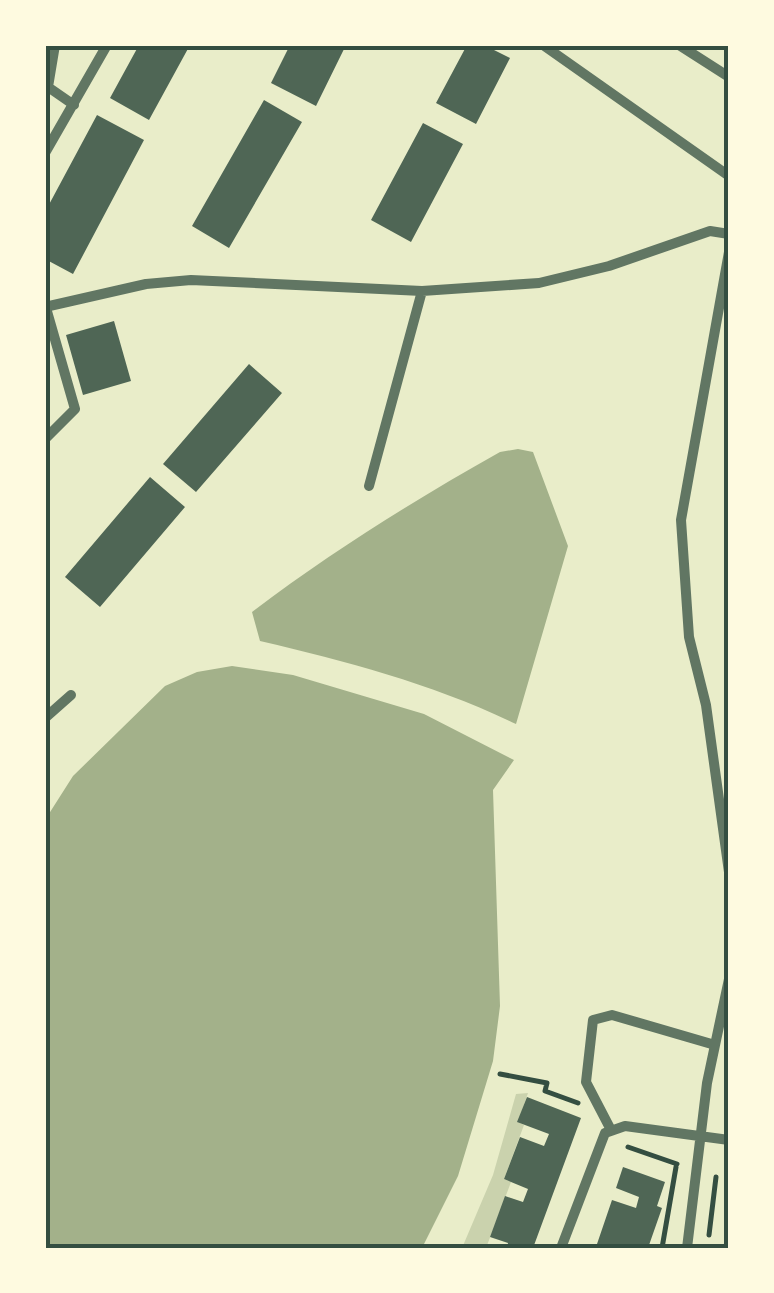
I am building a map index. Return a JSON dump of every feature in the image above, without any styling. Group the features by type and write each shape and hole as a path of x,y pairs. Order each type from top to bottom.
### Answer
{"street":[{"path":"56,45 48,86 74,105"},
{"path":"45,153 107,45"},
{"path":"543,45 729,176"},
{"path":"679,45 729,77"},
{"path":"45,439 74,409 46,308 146,284 191,280 422,291 540,283 609,266 710,232 729,234"},
{"path":"729,252 681,520 690,637 726,821 729,872"},
{"path":"369,486 422,291"},
{"path":"45,718 71,695"},
{"path":"687,1248 700,1136 729,980"},
{"path":"612,1130 586,1082 594,1020 612,1015 715,1045"},
{"path":"561,1248 605,1133 625,1126 729,1140"}],"path":[{"path":"500,1074 547,1083 545,1090 581,1104"},
{"path":"622,1145 677,1164"},
{"path":"662,1248 679,1156"},
{"path":"707,1248 717,1193 716,1164"},
{"path":"726,1248 729,1237"}],"shaded area":[{"path":"500,452 533,452 568,546 516,724 390,675 260,641 252,612 404,508"},
{"path":"232,666 293,675 424,714 514,760 493,790 500,1006 493,1061 458,1176 422,1248 45,1248 45,820 73,776 165,686 197,672"},
{"path":"528,1093 518,1122 524,1125 504,1179 511,1182 486,1248 462,1248 493,1175 516,1094"}],"building":[{"path":"139,45 190,45 149,120 110,98"},
{"path":"290,45 346,45 316,106 271,83"},
{"path":"467,45 484,45 510,58 476,124 436,103"},
{"path":"264,100 302,122 229,248 192,226"},
{"path":"97,115 144,140 73,274 45,259 45,212"},
{"path":"423,123 463,144 411,242 371,220"},
{"path":"114,321 131,381 83,395 66,335"},
{"path":"249,364 282,393 196,492 163,464"},
{"path":"150,477 185,507 100,607 65,577"},
{"path":"527,1097 581,1118 533,1248 507,1248 508,1243 490,1237 505,1196 523,1202 528,1189 504,1179 520,1137 544,1146 549,1134 517,1122"},
{"path":"623,1167 665,1182 657,1206 662,1208 648,1248 609,1248 597,1244 612,1200 636,1208 639,1197 616,1188"}]}
